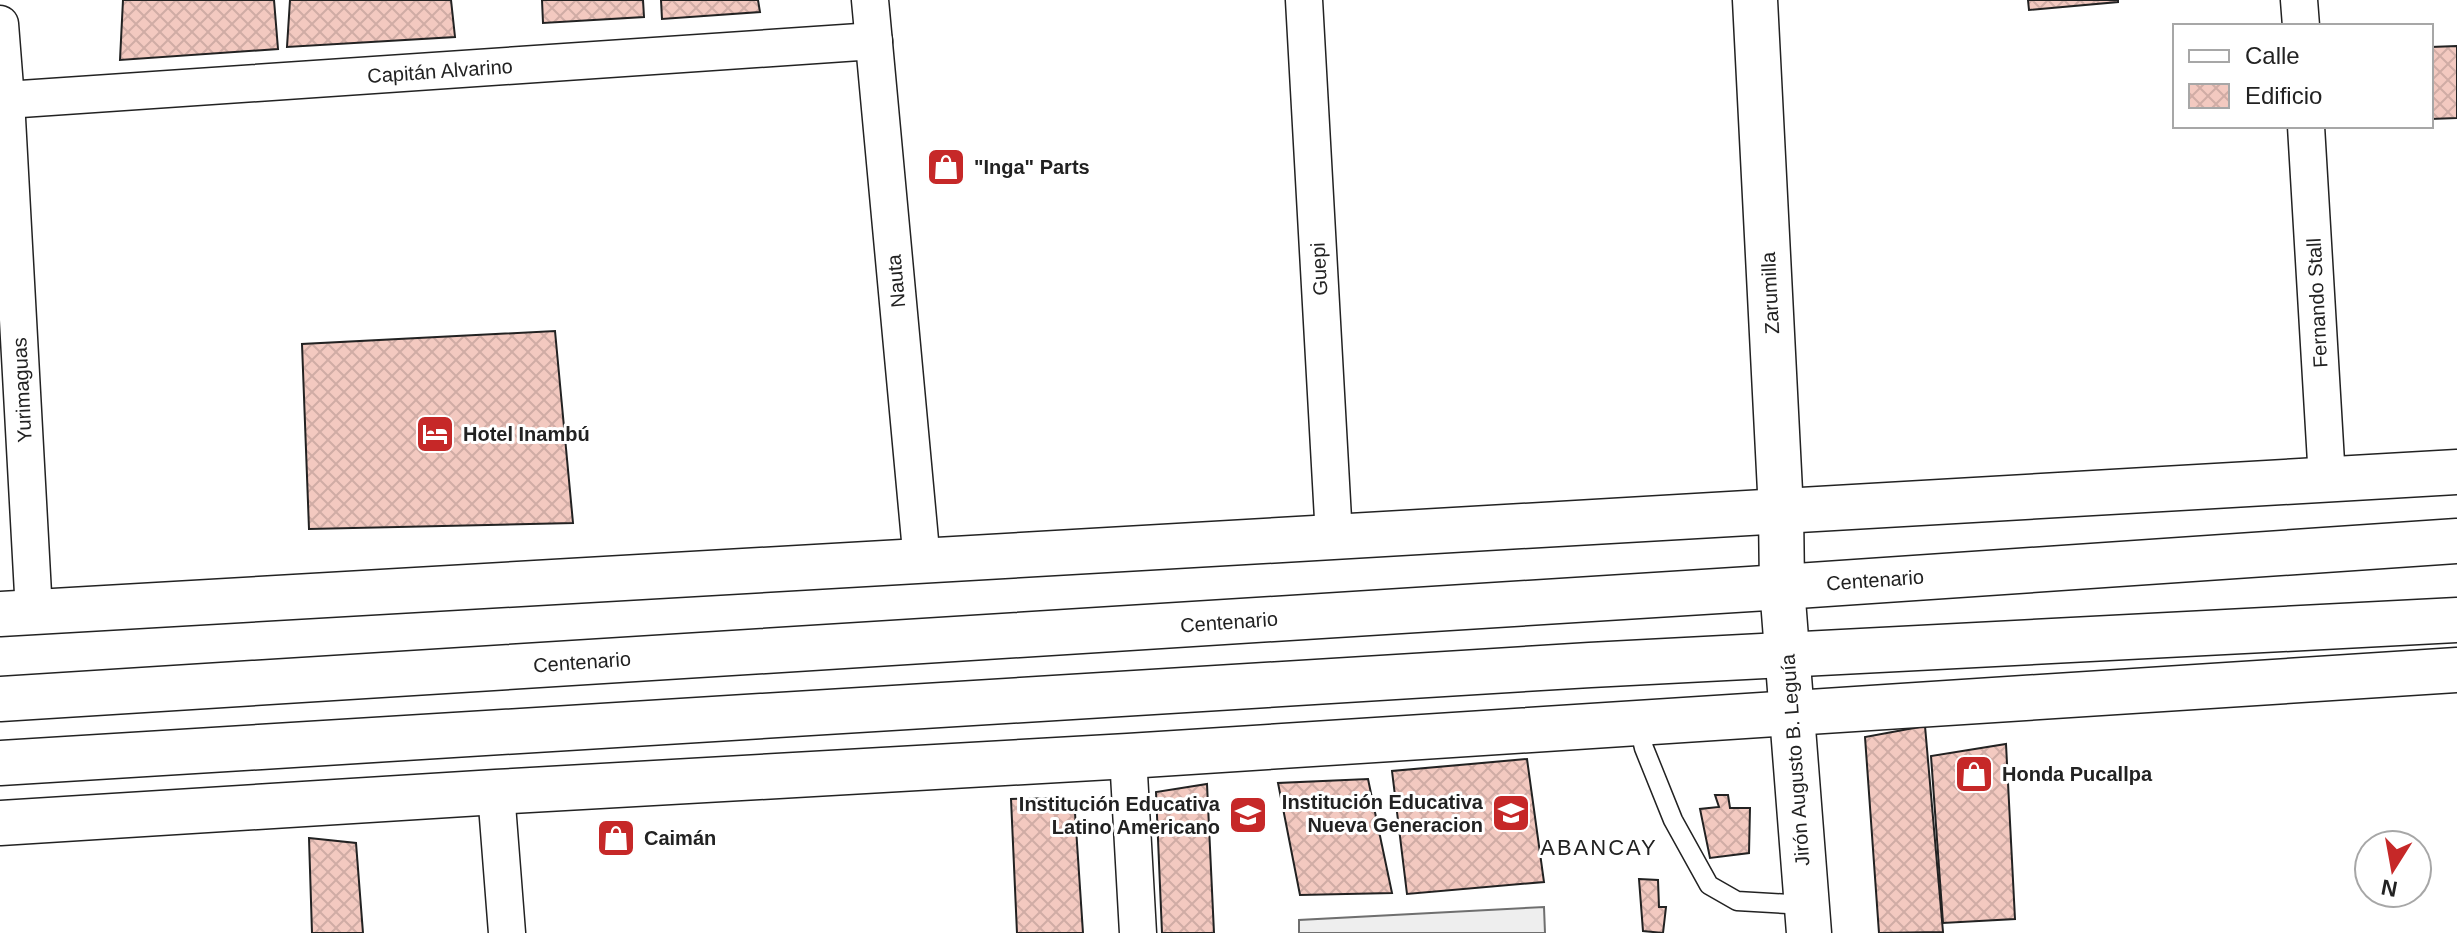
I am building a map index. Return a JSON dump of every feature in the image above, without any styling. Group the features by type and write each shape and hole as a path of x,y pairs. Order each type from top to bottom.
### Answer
{"main road":[{"name":"Zarumilla","path":"1755,0 1781,511 1782,587"},
{"path":"17,613 2457,472"},
{"name":"Centenario","path":"0,699 1782,587 2457,541"},
{"name":"Jirón Augusto B. Leguía","path":"1782,587 1807,919"},
{"path":"0,763 1590,665 2457,620"},
{"path":"0,823 1128,756 2457,670"}],"street":[{"name":"Nauta","path":"870,0 922,562"},
{"name":"Guepi","path":"1304,0 1334,537"},
{"path":"2299,0 2301,24"},
{"name":"Yurimaguas","path":"0,24 6,100 17,613"},
{"name":"Capitán Alvarino","path":"6,100 874,41"},
{"name":"Fernando Stall","path":"2306,128 2327,479"},
{"path":"1128,756 1138,933"},
{"path":"496,792 507,933"}],"lane":[{"path":"1638,723 1644,748 1673,820 1709,885 1737,901 1807,919"}],"shaded area":[{"path":"1544,907 1545,933 1299,933 1299,920"}],"building":[{"path":"123,0 274,0 278,49 120,60"},
{"path":"290,0 451,0 455,37 287,47"},
{"path":"542,0 643,0 644,17 543,23"},
{"path":"661,0 758,0 760,12 662,19"},
{"path":"2028,0 2118,0 2118,2 2029,10"},
{"path":"2457,46 2457,118 2433,119 2433,47"},
{"name":"Hotel Inambú","path":"555,331 573,523 309,529 302,344"},
{"path":"1925,726 1943,932 1879,933 1865,737"},
{"path":"2006,744 2015,919 1943,923 1931,756"},
{"path":"1527,759 1544,882 1407,894 1392,771"},
{"path":"1368,779 1392,893 1300,895 1278,783"},
{"path":"1207,784 1214,933 1162,933 1156,792"},
{"path":"1715,795 1728,795 1730,808 1750,808 1749,853 1710,858 1700,809 1719,807"},
{"path":"1054,798 1075,813 1083,933 1017,933 1011,799"},
{"path":"309,838 356,843 363,933 312,933"},
{"path":"1639,879 1658,880 1659,907 1666,907 1663,933 1643,931"}],"place":[{"name":"\"Inga\" Parts","path":"946,167"},
{"name":"Hotel Inambú","path":"435,434"},
{"name":"Honda Pucallpa","path":"1974,774"},
{"name":"Institución Educativa Nueva Generacion","path":"1511,813"},
{"name":"Institución Educativa Latino Americano","path":"1248,815"},
{"name":"Caimán","path":"616,838"}],"district":[{"name":"ABANCAY","path":"1599,847"}]}
